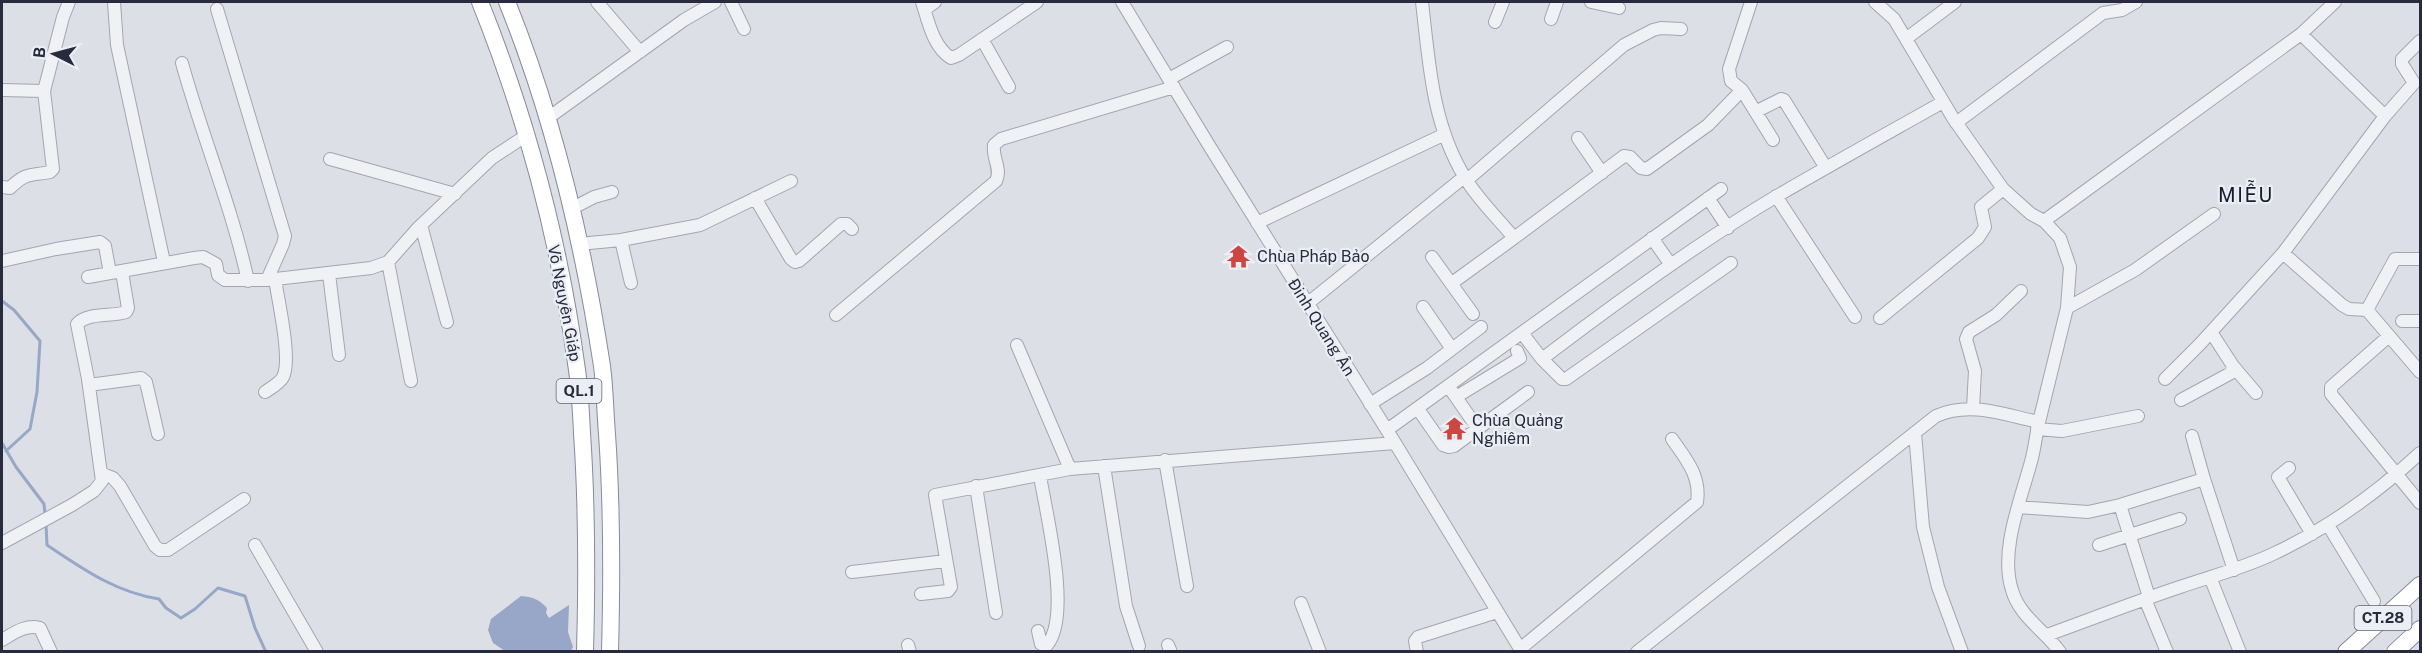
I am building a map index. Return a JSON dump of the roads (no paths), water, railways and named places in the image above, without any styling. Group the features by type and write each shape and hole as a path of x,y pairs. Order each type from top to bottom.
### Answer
{"highway":[{"name":"Võ Nguyên Giáp","path":"480,2 501,54 527,135 552,237 578,371 587,500 585,651"},
{"name":"Võ Nguyên Giáp","path":"507,2 525,46 548,118 579,243 603,378 612,500 610,651"},
{"name":"CT.28","path":"2346,651 2421,585"},
{"name":"CT.28","path":"2395,651 2421,629"}],"street":[{"path":"2,187 10,188 20,178 29,174 50,172 53,169 44,92 69,2"},
{"path":"114,2 117,45 164,261"},
{"path":"597,2 640,52"},
{"path":"548,118 684,20 716,2"},
{"path":"731,2 744,29"},
{"path":"927,4 943,53 951,58 1037,2"},
{"name":"Đinh Quang Ân","path":"1122,2 1521,650"},
{"path":"1422,2 1443,135 1466,179 1514,237"},
{"path":"1495,22 1503,2"},
{"path":"1551,19 1557,2"},
{"path":"1591,2 1619,8"},
{"path":"1751,2 1729,69 1731,81 1742,90 1757,111 1773,140"},
{"path":"1907,38 1955,2"},
{"path":"1956,123 2103,12 2122,9 2136,2"},
{"path":"2044,221 2301,34 2335,2"},
{"path":"1883,3 1907,38 1956,123 2003,189 2031,214 2044,221 2060,238 2070,267 2067,308 2014,523 2009,564 2012,590 2026,615 2060,651"},
{"path":"217,9 285,236 271,280 284,331 285,371 282,379 266,392"},
{"path":"1307,304 1466,179 1624,45 1653,30 1681,29"},
{"path":"2301,34 2385,116"},
{"path":"982,39 1009,87"},
{"path":"2165,379 2283,253 2385,116 2414,83 2402,64 2402,59 2421,41"},
{"path":"836,315 996,181 999,171 993,153 994,145 1001,139 1172,83 1227,47"},
{"path":"182,63 198,122 239,239 248,281"},
{"path":"2,90 44,92"},
{"path":"1452,283 1628,156 1641,168 1647,169 1708,125 1742,90"},
{"path":"1757,111 1781,99 1784,100 1826,168"},
{"path":"1542,359 1671,265 1776,196 1944,102"},
{"path":"88,277 116,273 164,261 203,257 216,264 218,275 225,280 271,280 371,268 388,262 421,225 492,158 527,135"},
{"path":"1257,223 1443,135"},
{"path":"1578,138 1602,173"},
{"path":"330,159 454,194"},
{"path":"579,243 621,240 700,225 791,181"},
{"path":"1387,430 1721,189"},
{"path":"1880,318 1978,238 1985,227 1981,207 2003,189"},
{"path":"571,209 594,197 612,192"},
{"path":"1776,196 1855,317"},
{"path":"755,198 791,260 795,262 841,224 847,224 852,229"},
{"path":"1708,198 1728,228"},
{"path":"2067,308 2135,270 2214,214"},
{"path":"421,225 447,322"},
{"path":"1652,238 1671,265"},
{"path":"621,240 631,283"},
{"path":"2,261 100,242 105,246 128,308 126,312 90,317 77,324 89,385 103,474 102,481 94,490 72,505 2,543"},
{"path":"2283,253 2342,305 2349,309 2367,310 2421,372"},
{"path":"1432,257 1473,314"},
{"path":"2367,310 2394,259 2421,259"},
{"path":"388,262 411,381"},
{"path":"1522,333 1542,359 1562,379 1570,378 1731,263"},
{"path":"329,274 339,355"},
{"path":"1973,408 1975,371 1966,339 1969,332 1996,315 2021,291"},
{"path":"1423,307 1452,349"},
{"path":"2402,321 2421,321"},
{"path":"1370,404 1481,327"},
{"path":"2211,332 2233,366 2256,393"},
{"path":"2389,336 2331,387 2331,394 2421,503"},
{"path":"1017,345 1070,469"},
{"path":"1456,397 1520,358 1517,351"},
{"path":"2181,400 2231,373 2233,366"},
{"path":"89,385 141,378 146,382 158,434"},
{"path":"1447,386 1478,429"},
{"path":"1418,409 1443,445 1449,447 1454,446 1528,392"},
{"path":"1645,650 1936,416 1960,408 1973,408 2061,431 2139,416"},
{"path":"1915,433 1923,527 1938,586 1962,651"},
{"path":"2192,436 2234,570"},
{"path":"1521,650 1697,502 1699,489 1695,474 1672,439"},
{"path":"921,594 951,590 935,495 1070,469 1395,443"},
{"path":"2047,635 2274,554 2328,525 2397,474 2421,453"},
{"path":"1165,460 1187,586"},
{"path":"1104,466 1126,606 1139,646"},
{"path":"2289,468 2278,477 2312,534"},
{"path":"103,474 113,478 120,486 155,546 160,550 168,550 244,499"},
{"path":"1038,632 1041,644 1047,645 1058,617 1058,591 1040,476"},
{"path":"2018,507 2088,512 2121,505 2204,479"},
{"path":"976,486 996,612"},
{"path":"2121,505 2147,598 2167,651"},
{"path":"2099,545 2180,519"},
{"path":"2328,525 2373,601"},
{"path":"255,546 317,651"},
{"path":"852,572 946,561"},
{"path":"2210,577 2240,651"},
{"path":"1301,603 1320,651"},
{"path":"1417,651 1415,641 1418,637 1497,612"},
{"path":"2,640 25,628 40,628 51,651"}],"water":[{"path":"521,596 541,602 547,608 546,613 549,618 569,605 568,632 573,647 571,651 505,651 493,643 488,630 491,619"}],"waterway":[{"path":"2,301 14,310 40,341 37,392 30,429 6,451"},
{"path":"2,443 16,467 44,504 45,514"},
{"path":"46,524 47,545 87,571 114,585 143,596 159,599 166,608 181,618 195,609 218,588 245,596 255,628 266,652"}],"place":[{"name":"Chùa Pháp Bảo","path":"1239,256"},
{"name":"Chùa Quảng Nghiêm","path":"1454,429"}],"district":[{"name":"MIỄU","path":"2246,195"}]}
